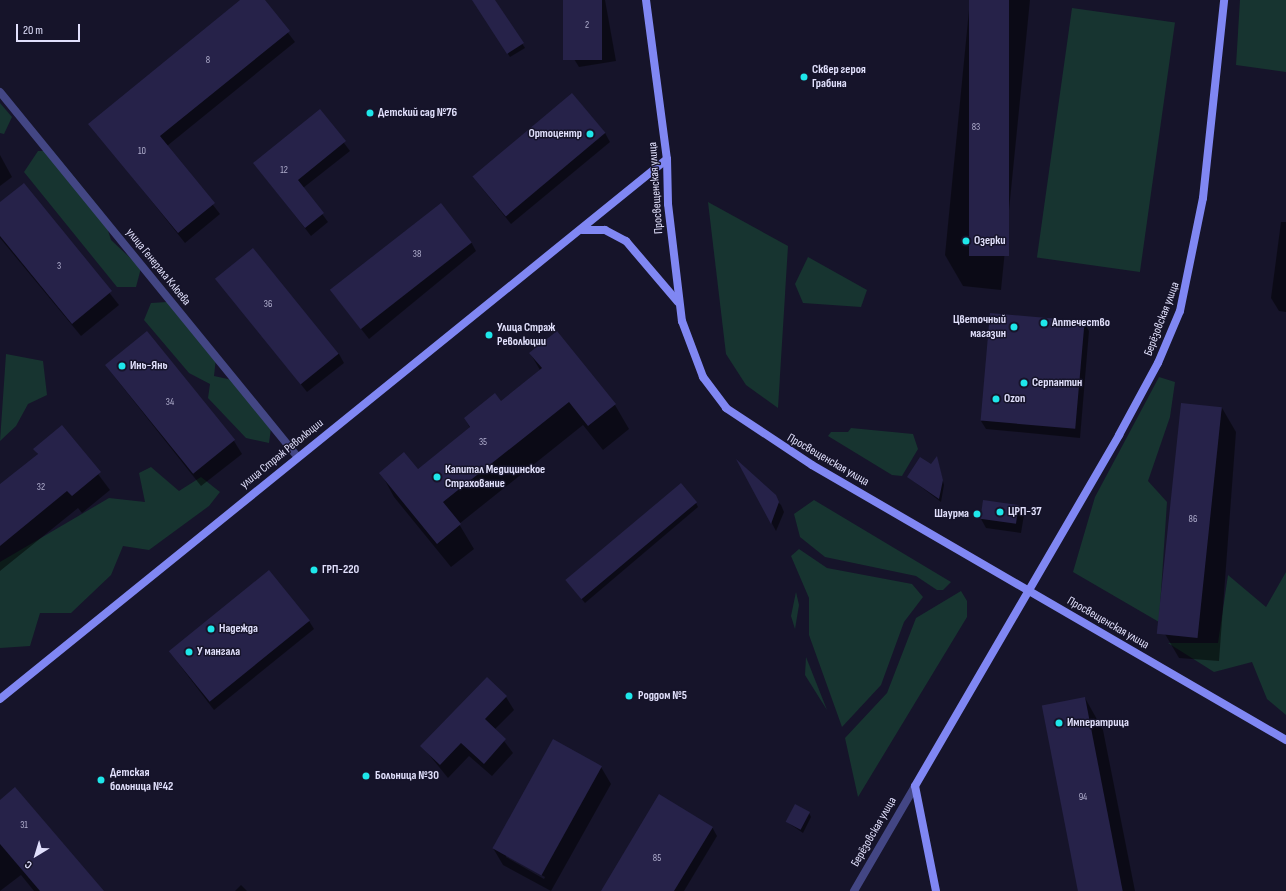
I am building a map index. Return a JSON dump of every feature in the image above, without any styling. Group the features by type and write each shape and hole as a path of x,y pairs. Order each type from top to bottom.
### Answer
{"street":[{"name":"Просвещенская улица","path":"646,0 667,159 668,204 679,303 687,340 703,377 737,417 812,465 1286,740"},
{"name":"Берёзовская улица","path":"854,891 1026,589 1119,435 1158,363 1180,311 1203,198 1224,0"},
{"name":"улица Генерала Клюева","path":"0,92 297,456"},
{"name":"улица Страж Революции","path":"0,698 297,456 582,230 667,159"},
{"path":"582,230 606,230 626,241 679,303"},
{"path":"915,786 936,891"}],"green space":[{"path":"1240,0 1286,0 1286,72 1236,65"},
{"path":"1072,8 1175,22 1140,272 1037,258"},
{"path":"0,103 12,117 4,134 0,133"},
{"path":"38,151 53,151 102,211 111,240 141,268 136,287 117,287 24,172"},
{"path":"708,202 788,246 778,408 746,385 726,354"},
{"path":"808,257 867,290 861,307 803,303 795,284"},
{"path":"167,302 216,358 214,376 237,381 272,421 269,443 246,438 208,398 210,384 189,373 144,320 151,303"},
{"path":"6,354 43,361 47,395 28,404 16,426 0,441"},
{"path":"1159,377 1175,382 1170,417 1148,481 1167,502 1159,622 1073,572 1095,497"},
{"path":"851,428 913,434 918,449 902,476 892,475 828,436 831,432 848,432"},
{"path":"151,467 179,491 201,477 220,492 209,506 149,550 123,546 111,575 71,613 40,613 30,646 0,648 0,562 109,498 145,502 139,473"},
{"path":"814,500 951,582 943,590 937,590 916,576 825,557 800,537 794,514"},
{"path":"799,549 827,568 912,584 923,597 904,622 881,685 842,727 809,635 809,598 791,556"},
{"path":"1286,572 1286,715 1267,699 1252,662 1214,672 1168,643 1218,643 1228,575 1266,607"},
{"path":"961,591 967,601 967,617 858,797 845,738 887,693 916,618"},
{"path":"796,592 799,605 795,629 791,616"},
{"path":"806,657 827,710 805,675"}],"building":[{"path":"240,0 265,0 290,31 160,136 215,203 178,233 88,124"},
{"path":"472,0 495,0 524,43 507,54"},
{"path":"563,0 602,0 602,60 563,60"},
{"path":"969,0 1009,0 1009,256 969,256"},
{"path":"572,93 605,133 506,216 472,177"},
{"path":"320,109 346,141 298,180 324,213 305,228 253,163"},
{"path":"24,183 112,291 72,324 0,236 0,202"},
{"path":"441,203 472,242 361,329 330,290"},
{"path":"253,248 339,354 301,385 215,279"},
{"path":"990,313 1085,321 1075,429 981,421"},
{"path":"147,331 235,440 193,474 105,365"},
{"path":"557,331 616,404 588,426 569,402 443,502 461,524 437,544 379,473 404,452 418,469 470,427 464,418 495,393 501,401 542,368 529,353"},
{"path":"1181,403 1222,407 1198,638 1157,634"},
{"path":"62,425 101,472 72,496 67,491 0,546 0,484 38,454 33,449"},
{"path":"937,456 943,480 939,499 907,477 920,457 931,464"},
{"path":"736,459 776,495 779,502 771,524"},
{"path":"681,483 697,502 581,599 565,580"},
{"name":"ЦРП-37","path":"983,500 1019,505 1016,524 980,519"},
{"path":"269,570 310,621 210,702 169,651"},
{"path":"487,677 507,696 485,719 506,739 484,764 461,743 440,765 420,746"},
{"path":"1085,697 1123,891 1078,891 1042,705"},
{"path":"553,739 602,766 541,875 492,848"},
{"path":"15,787 104,891 40,891 0,844 0,800"},
{"path":"659,794 713,827 674,891 601,891"},
{"path":"795,804 810,812 801,830 786,822"}],"place":[{"name":"Сквер героя Грабина","path":"804,77"},
{"name":"Детский сад №76","path":"370,113"},
{"name":"Ортоцентр","path":"590,134"},
{"name":"Озерки","path":"966,241"},
{"name":"Аптечество","path":"1044,323"},
{"name":"Цветочный магазин","path":"1014,327"},
{"name":"Улица Страж Революции","path":"489,335"},
{"name":"Инь-Янь","path":"122,366"},
{"name":"Серпантин","path":"1024,383"},
{"name":"Ozon","path":"996,399"},
{"name":"Капитал Медицинское Страхование","path":"437,477"},
{"name":"ЦРП-37","path":"1000,512"},
{"name":"Шаурма","path":"977,514"},
{"name":"ГРП-220","path":"314,570"},
{"name":"Надежда","path":"211,629"},
{"name":"У мангала","path":"189,652"},
{"name":"Роддом №5","path":"629,696"},
{"name":"Императрица","path":"1059,723"},
{"name":"Больница №30","path":"366,776"},
{"name":"Детская больница №42","path":"101,780"}]}
